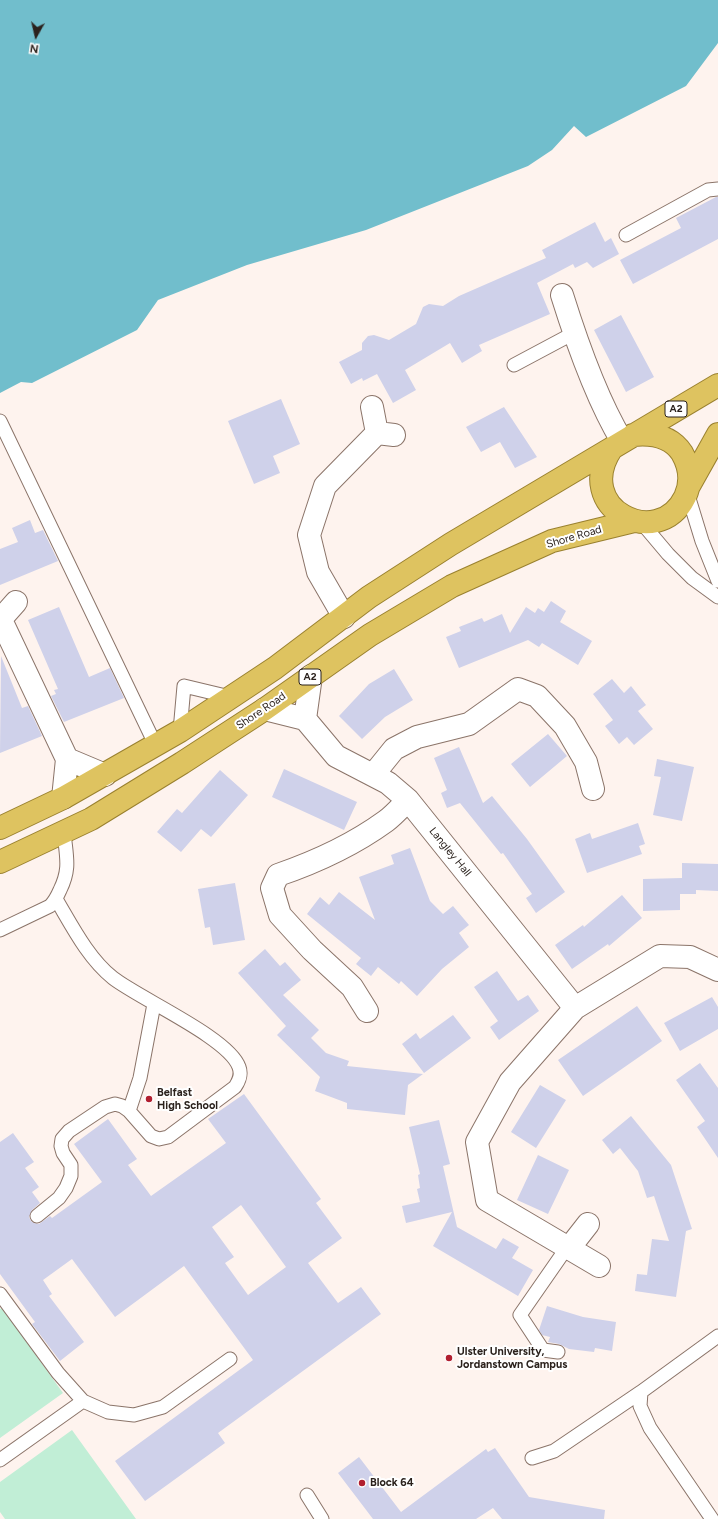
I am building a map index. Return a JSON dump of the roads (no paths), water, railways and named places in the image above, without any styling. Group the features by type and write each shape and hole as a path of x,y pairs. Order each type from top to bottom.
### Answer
{"highway":[{"name":"A2","path":"0,828 63,798 156,746 275,668 344,618 370,597 451,544 718,385"},
{"name":"A2","path":"622,441 646,433 658,435 670,441 680,450 686,460 689,473 688,489"},
{"name":"A2","path":"638,522 658,520 674,512 682,503 718,434"},
{"path":"622,441 604,459 601,471 601,484 604,496 612,507 622,516 638,522"},
{"name":"Shore Road","path":"0,862 91,818 176,767 265,709 370,635 452,586 552,541 638,522"}],"street":[{"path":"562,295 574,333 611,421 622,441"},
{"path":"344,618 318,572 309,535 325,486 385,434 372,407"},
{"path":"16,602 1,620 67,759 63,798"},
{"path":"265,709 305,719 311,676"},
{"path":"373,775 394,749 418,737 469,724 518,689 537,696 565,726 586,762 593,789"},
{"name":"Langley Hall","path":"305,719 336,756 388,783 408,800 575,1008"},
{"path":"67,759 105,775"},
{"path":"367,1011 352,987 312,950 280,915 272,888 278,875 296,869 349,845 386,820 408,800"},
{"path":"599,1266 570,1247 487,1200 477,1142 510,1082 575,1008 660,956 690,957 718,970"},
{"path":"570,1247 588,1224"}],"lane":[{"path":"626,235 708,190 718,189"},
{"path":"514,365 574,333"},
{"path":"0,421 156,746"},
{"path":"688,489 702,541 718,581"},
{"path":"638,522 692,578 718,597"},
{"path":"180,731 184,686 230,698"},
{"path":"0,930 50,906 56,899 65,882 67,870 64,832"},
{"path":"37,1216 59,1198 66,1188 71,1176 71,1165 63,1153 61,1146 62,1139 69,1131 104,1107 114,1104 122,1106 129,1111 151,1136 159,1139 168,1137 235,1087 240,1080 239,1067 233,1057 209,1036 112,978 92,957 56,899"},
{"path":"129,1111 140,1078 154,1004"},
{"path":"558,1352 543,1350 520,1316 561,1256 570,1247"},
{"path":"0,1294 58,1373 83,1401 108,1412 134,1415 163,1407 230,1359"},
{"path":"532,1458 554,1451 716,1341"},
{"path":"641,1392 640,1406 650,1428 711,1519"},
{"path":"0,1460 83,1401"},
{"path":"307,1495 322,1519"}],"water":[{"path":"0,0 718,0 718,43 686,86 586,137 574,126 552,150 528,166 366,230 247,265 158,300 137,330 32,383 21,382 0,393"}],"place":[{"name":"Belfast High School","path":"149,1099"},
{"name":"Ulster University, Jordanstown Campus","path":"449,1358"},
{"name":"Block 64","path":"362,1483"}]}
